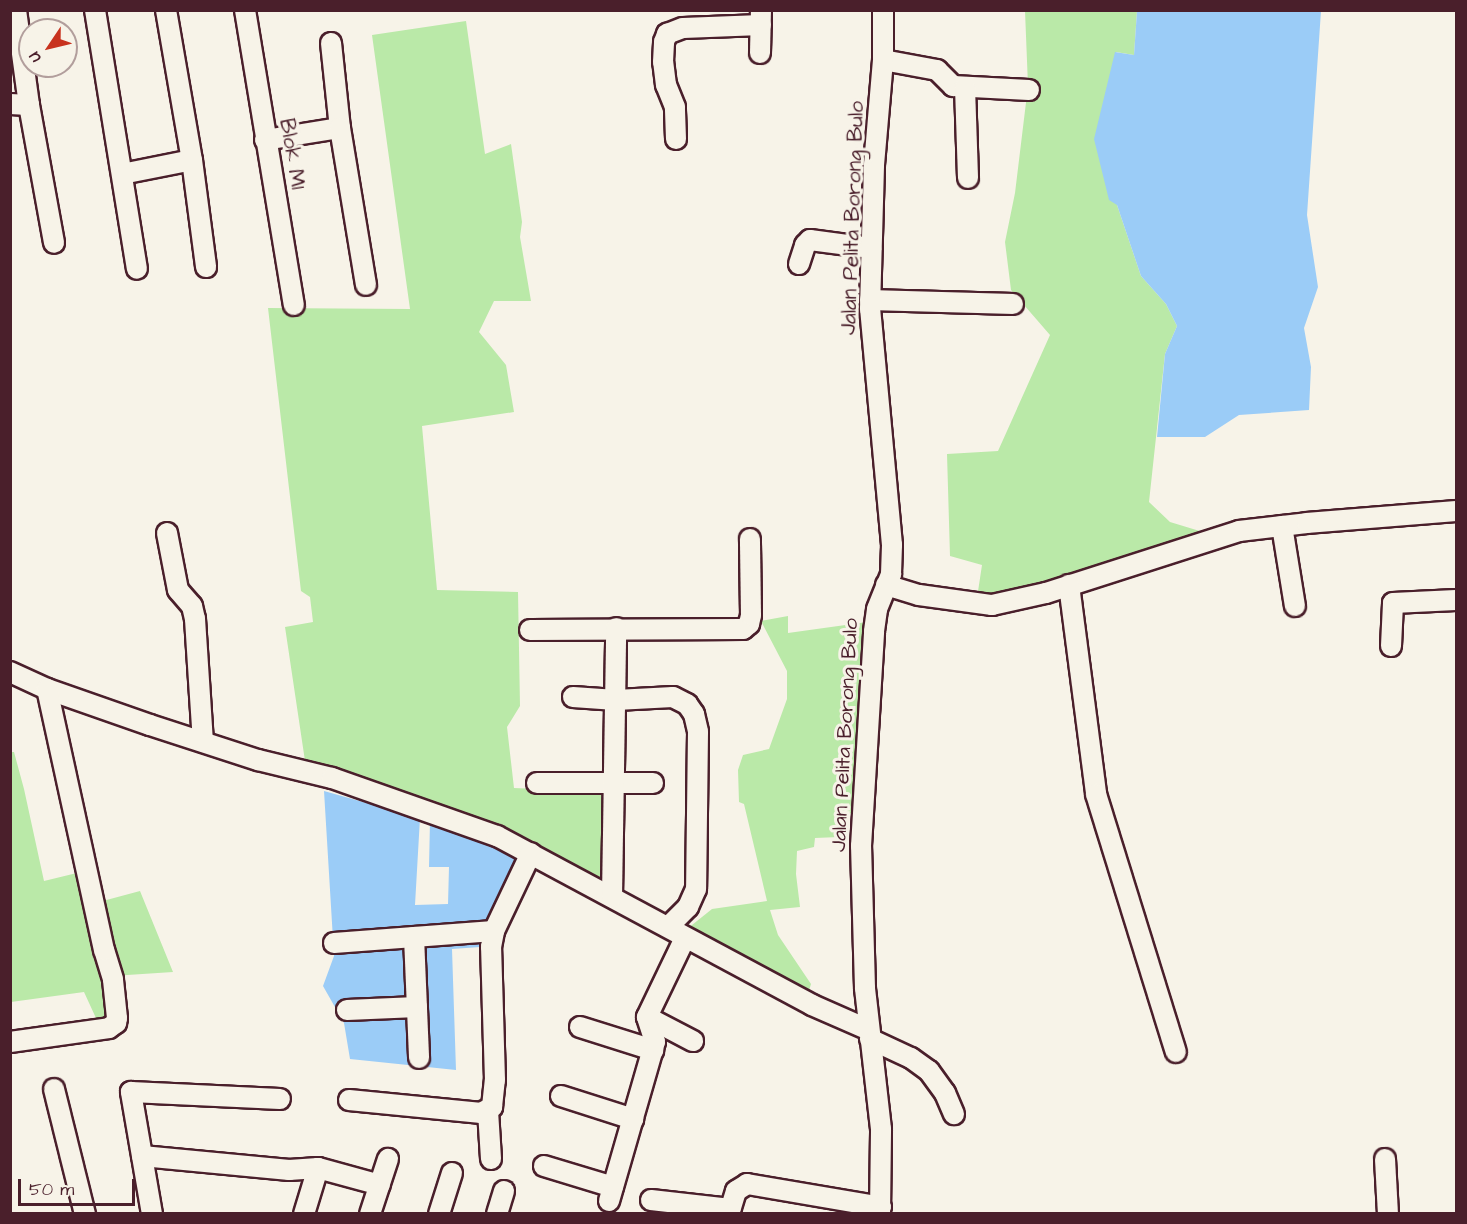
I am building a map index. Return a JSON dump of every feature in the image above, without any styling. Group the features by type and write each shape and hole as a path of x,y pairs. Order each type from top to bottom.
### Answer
{"street":[{"path":"16,10 20,105 54,243"},
{"path":"95,10 137,269"},
{"path":"166,10 192,160 206,267"},
{"name":"Blok M1","path":"245,10 294,305"},
{"name":"Jalan Pelita Borong Bulo","path":"881,1210 880,1130 865,978 861,846 874,631 877,609 891,574 892,545 870,300 874,165 883,60 883,10"},
{"path":"676,140 676,114 666,85 663,62 664,42 667,34 683,28 761,18 760,53"},
{"path":"331,43 340,128 366,285"},
{"path":"883,60 930,68 944,74 949,84 1029,90"},
{"path":"965,87 968,178"},
{"path":"265,140 340,128"},
{"path":"122,174 192,160"},
{"path":"799,264 805,245 810,240 871,248"},
{"path":"870,300 1013,304"},
{"path":"886,585 919,595 992,605 1069,585 1239,531 1456,511"},
{"path":"1282,526 1295,606"},
{"path":"166,532 178,590 192,606 195,619 203,742"},
{"path":"530,630 743,629 748,624 751,615 750,539"},
{"path":"1069,585 1096,794 1176,1052"},
{"path":"1391,646 1393,603 1456,600"},
{"path":"612,897 616,628"},
{"path":"10,672 47,689 203,742 258,760 332,778 497,836 911,1058 929,1071 945,1093 954,1114"},
{"path":"10,1042 109,1028 116,1023 117,1018 113,978 47,689"},
{"path":"573,697 616,700 664,697 683,701 694,714 698,732 696,889 688,907 668,927"},
{"path":"537,783 653,783"},
{"path":"349,1100 481,1113 492,1107 495,1080 491,947 494,930 531,853"},
{"path":"334,943 494,930"},
{"path":"414,937 419,1058"},
{"path":"544,1166 611,1194 655,1042 647,1017 686,938"},
{"path":"347,1010 417,1007"},
{"path":"647,1017 693,1041"},
{"path":"580,1027 653,1050"},
{"path":"54,1089 85,1214"},
{"path":"152,1214 131,1092 280,1099"},
{"path":"561,1096 633,1119"},
{"path":"488,1111 491,1159"},
{"path":"142,1156 289,1170 318,1168 380,1185"},
{"path":"370,1214 388,1159"},
{"path":"1385,1159 1388,1214"},
{"path":"304,1214 318,1168"},
{"path":"439,1214 452,1173"},
{"path":"651,1200 730,1211 736,1191 747,1184 881,1210"},
{"path":"497,1214 504,1191"}],"green space":[{"path":"1025,11 1137,11 1134,55 1116,52 1117,205 1141,276 1166,304 1177,326 1165,354 1149,502 1170,522 1226,539 1143,566 977,598 982,565 950,556 947,454 998,451 1050,335 1011,290 1005,242 1015,193 1028,86"},
{"path":"466,21 485,154 511,144 522,222 520,237 531,301 494,301 479,332 506,365 514,412 422,426 437,590 518,592 520,706 507,727 514,788 609,792 606,884 534,847 305,761 285,627 313,622 310,597 301,591 268,308 410,309 372,35"},
{"path":"788,616 788,633 867,622 856,813 837,815 839,837 815,838 814,847 797,851 796,874 800,907 770,910 778,935 811,984 808,994 687,929 712,909 767,901 744,804 739,802 738,770 743,755 769,749 787,699 787,671 761,621"},
{"path":"11,752 14,752 24,789 44,881 81,872 99,902 140,891 173,972 112,976 115,1019 101,1029 84,992 11,1002"}],"water":[{"path":"1137,11 1321,11 1307,215 1318,287 1304,328 1311,367 1309,410 1239,415 1205,437 1157,437 1165,354 1177,326 1166,304 1141,276 1117,205 1109,200 1094,139 1115,52 1134,55"},
{"path":"324,791 420,818 415,905 448,904 449,867 429,867 430,821 512,852 519,862 480,947 452,949 456,1070 350,1059 344,1023 323,986 334,956"}]}
